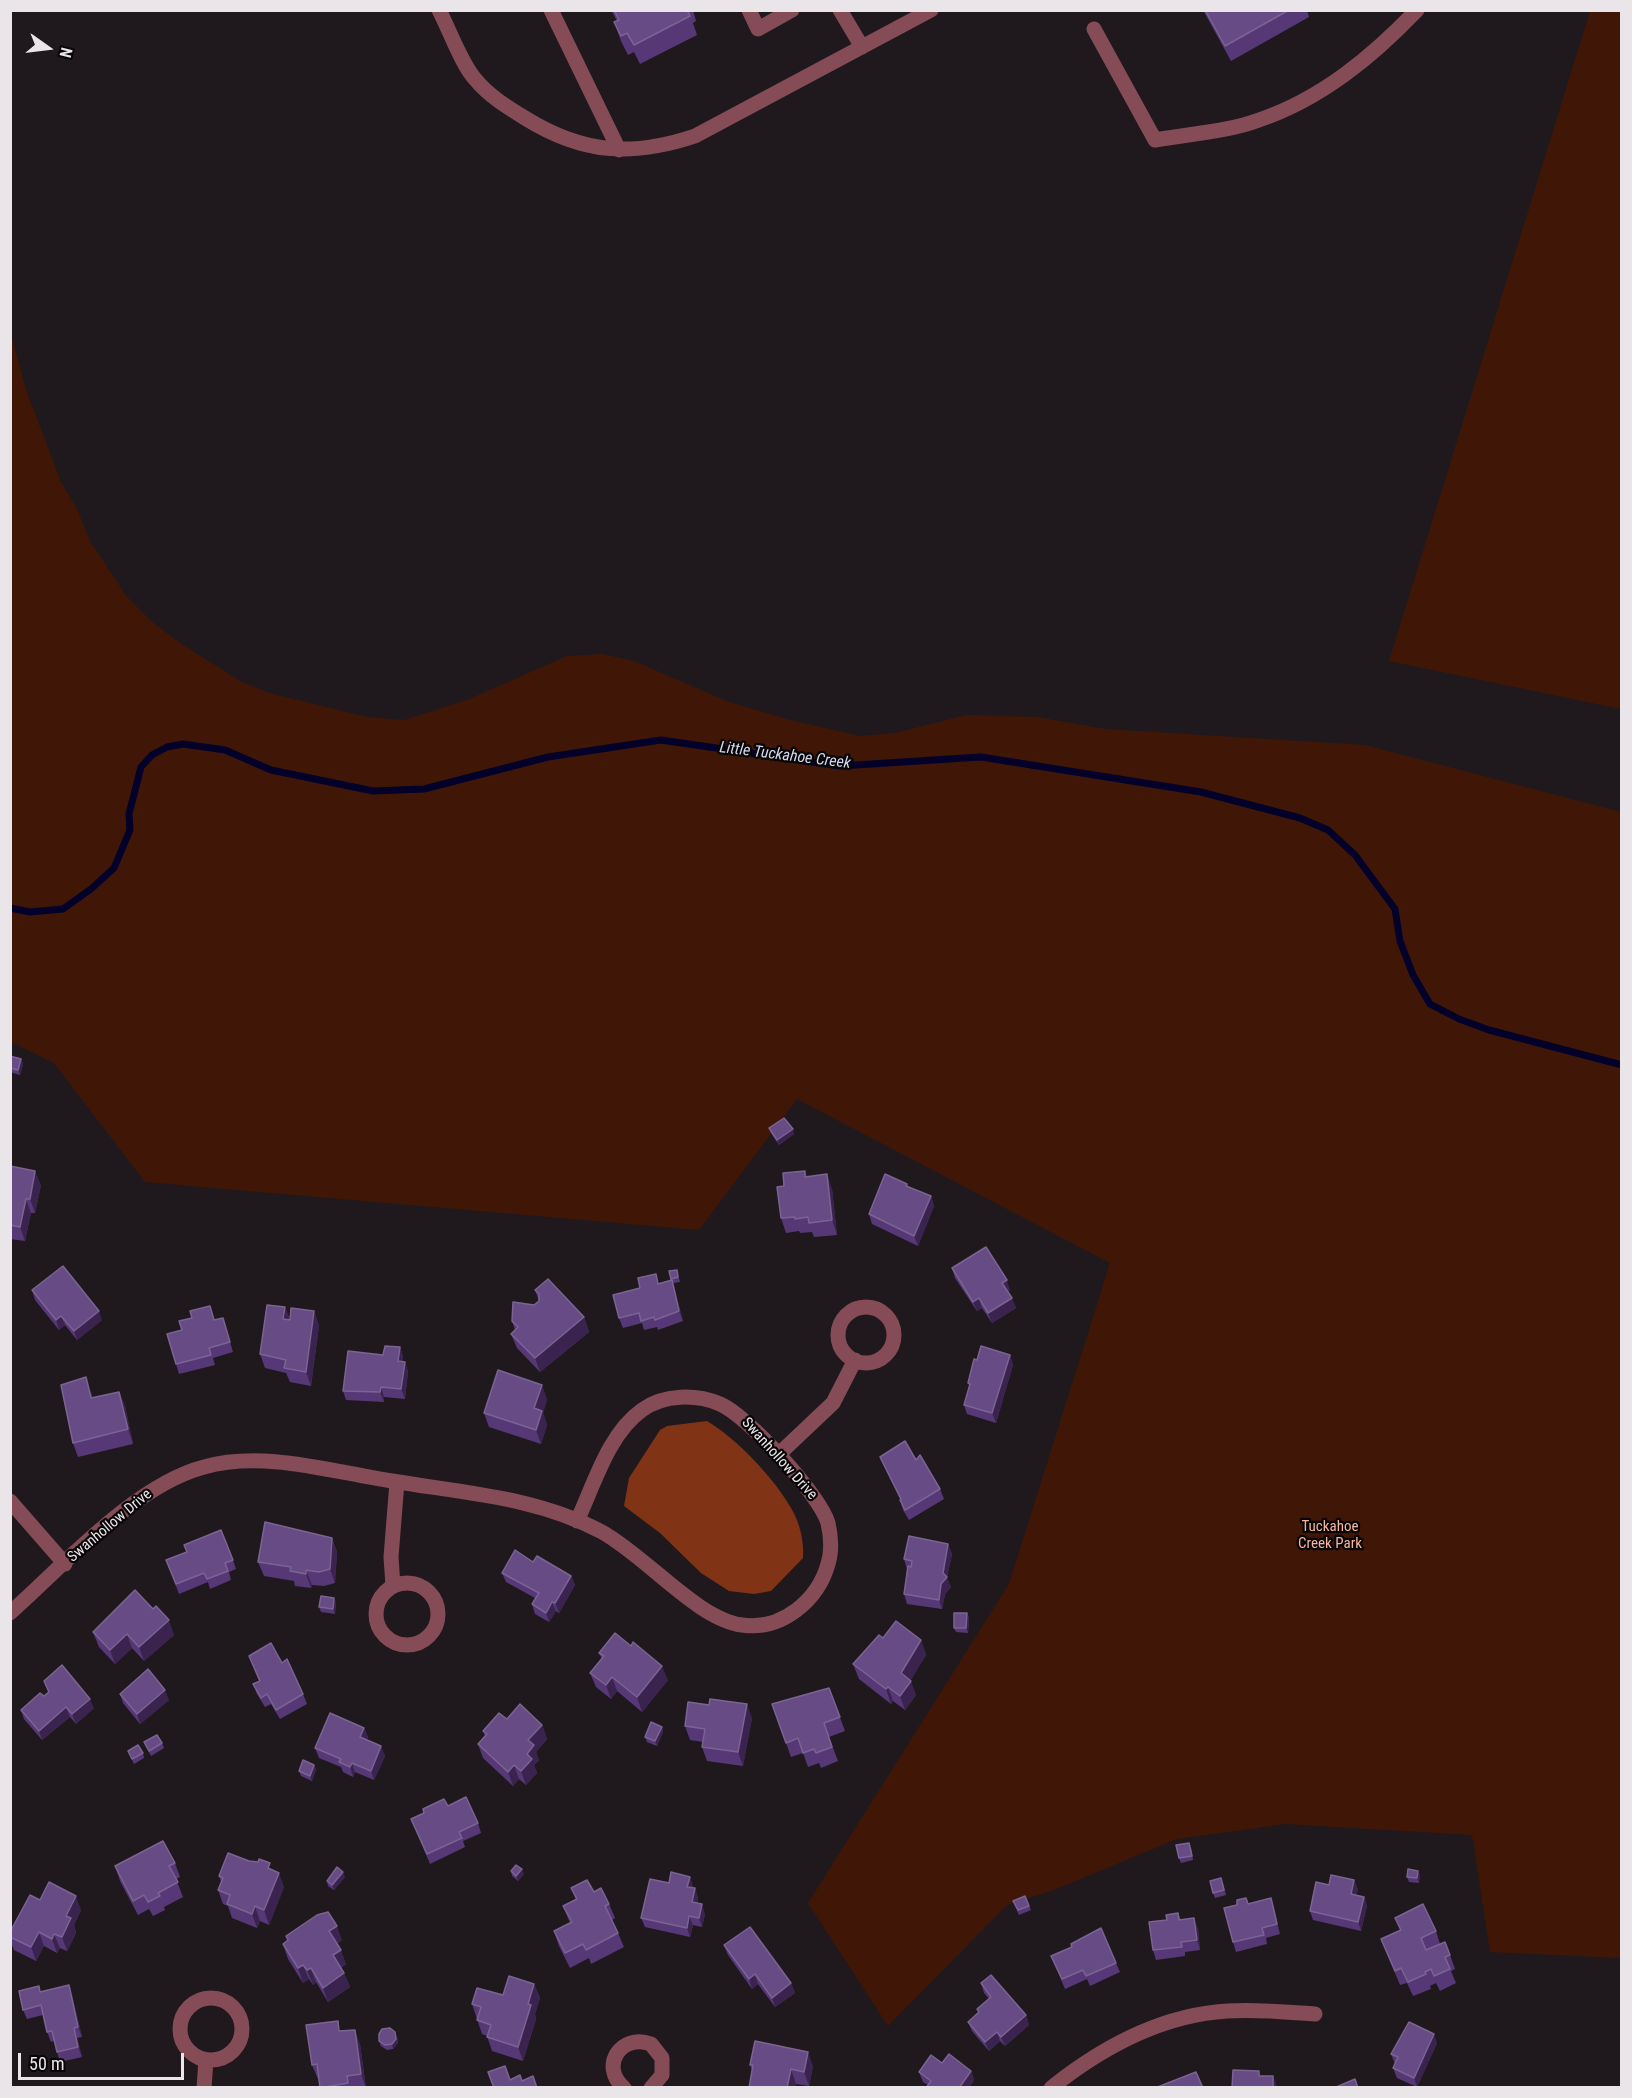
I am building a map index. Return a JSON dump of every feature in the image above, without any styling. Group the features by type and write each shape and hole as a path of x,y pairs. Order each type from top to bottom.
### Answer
{"street":[{"path":"439,10 474,78 500,103 542,129 573,143 619,150 669,145 695,136 931,10"},
{"path":"550,10 619,150"},
{"path":"749,10 758,28 792,10"},
{"path":"840,10 862,47"},
{"path":"1094,29 1155,140 1258,121 1300,103 1348,74 1393,36 1417,10"},
{"path":"778,1455 833,1403 855,1360"},
{"name":"Swanhollow Drive","path":"10,1613 127,1508 164,1481 209,1465 244,1461 283,1463 515,1500 603,1532 643,1558 711,1616 746,1626 770,1624 799,1610 814,1594 830,1559 828,1521 817,1501 778,1455 737,1414 722,1405 704,1399 672,1398 646,1407 625,1427 610,1450 577,1521"},
{"path":"393,1586 412,1583 422,1586 435,1600 438,1610 435,1629 420,1642 401,1645 392,1642 378,1628 376,1608 379,1599 393,1586 392,1557 397,1482"},
{"path":"10,1501 64,1564"},
{"path":"216,1998 225,2001 239,2015 242,2034 233,2051 216,2060 206,2060 197,2057 183,2043 180,2024 183,2015 197,2001 216,1998"},
{"path":"1052,2088 1112,2046 1142,2032 1202,2014 1264,2010 1315,2014"},
{"path":"624,2088 613,2074 614,2057 618,2049 634,2041 651,2044 662,2058 662,2075 651,2088"},
{"path":"204,2088 206,2060"}],"green space":[{"path":"1590,11 1622,11 1621,709 1389,661"},
{"name":"Tuckahoe Creek Park","path":"10,330 26,390 61,482 77,509 90,541 127,597 151,621 180,643 240,681 269,693 367,717 404,720 467,700 567,656 602,654 634,661 729,702 794,721 860,736 895,733 966,715 1037,717 1105,729 1365,745 1621,812 1621,1958 1490,1952 1472,1835 1285,1824 1177,1839 1054,1890 1007,1905 888,2026 808,1903 1009,1584 1110,1263 797,1099 699,1230 145,1182 54,1063 11,1042"}],"shaded area":[{"path":"707,1421 742,1448 765,1472 784,1497 797,1520 803,1545 803,1558 771,1591 754,1594 729,1591 701,1573 660,1533 624,1506 629,1478 660,1430 667,1426"}],"building":[{"path":"614,10 687,10 690,16 634,45 627,33 621,36 614,22 619,20"},
{"path":"1205,10 1289,10 1225,46"},
{"path":"10,1056 21,1059 18,1070 10,1068"},
{"path":"784,1118 793,1129 777,1140 769,1128"},
{"path":"10,1166 35,1171 30,1199 26,1199 20,1227 10,1225"},
{"path":"805,1171 805,1177 827,1174 832,1220 809,1223 808,1217 781,1218 777,1187 784,1186 783,1173"},
{"path":"885,1174 931,1196 914,1236 869,1214"},
{"path":"986,1247 1007,1280 1002,1283 1012,1298 988,1313 979,1298 973,1302 952,1268"},
{"path":"63,1266 99,1311 74,1331 61,1316 56,1320 32,1290"},
{"path":"677,1270 678,1277 671,1279 669,1271"},
{"path":"656,1274 658,1284 672,1280 679,1311 655,1320 654,1317 641,1321 639,1313 619,1318 613,1295 640,1288 638,1278"},
{"path":"548,1279 584,1317 535,1358 511,1334 518,1327 512,1321 513,1302 534,1305 539,1301 539,1294 535,1290"},
{"path":"267,1305 285,1307 283,1319 290,1320 291,1308 314,1311 306,1372 284,1368 286,1360 260,1354"},
{"path":"210,1306 214,1320 223,1318 230,1342 209,1348 211,1355 176,1364 167,1334 182,1330 179,1321 192,1318 190,1311"},
{"path":"385,1346 400,1347 398,1361 405,1362 401,1389 381,1387 380,1392 343,1391 348,1351 383,1355"},
{"path":"981,1346 1010,1355 992,1413 964,1405 974,1359 977,1360"},
{"path":"498,1370 542,1385 534,1408 542,1411 536,1430 484,1413"},
{"path":"86,1377 91,1398 119,1392 128,1429 73,1443 61,1385"},
{"path":"905,1441 916,1460 920,1455 940,1489 905,1510 880,1457"},
{"path":"265,1522 332,1538 330,1569 319,1572 306,1570 306,1574 290,1571 291,1567 258,1562"},
{"path":"221,1530 233,1560 225,1563 228,1571 207,1579 204,1573 176,1584 166,1560 187,1552 184,1545"},
{"path":"909,1536 948,1544 943,1573 947,1577 941,1584 939,1600 904,1594 908,1566 911,1567 912,1561 904,1559"},
{"path":"515,1550 533,1562 537,1556 571,1576 555,1603 552,1602 546,1613 532,1604 539,1593 502,1573"},
{"path":"135,1590 153,1609 156,1606 169,1620 139,1647 127,1634 110,1650 93,1632"},
{"path":"321,1596 334,1598 333,1609 319,1607"},
{"path":"954,1613 967,1613 966,1628 954,1628"},
{"path":"896,1621 921,1640 901,1673 911,1681 900,1696 888,1687 886,1689 853,1664 879,1635 883,1638"},
{"path":"615,1633 631,1646 633,1642 662,1666 637,1697 612,1677 606,1685 590,1673 604,1656 599,1653"},
{"path":"271,1643 282,1663 287,1659 303,1694 276,1710 267,1694 261,1698 253,1684 260,1681 249,1656"},
{"path":"62,1665 90,1699 72,1714 66,1707 39,1731 21,1710 40,1693 44,1696 49,1692 44,1681"},
{"path":"148,1669 165,1690 137,1714 120,1694"},
{"path":"829,1688 840,1717 824,1723 832,1747 816,1753 814,1749 803,1753 798,1738 786,1743 772,1704"},
{"path":"710,1699 747,1704 738,1752 702,1747 705,1729 685,1726 688,1702 709,1705"},
{"path":"520,1704 542,1725 528,1740 534,1745 527,1754 532,1759 521,1771 514,1765 508,1772 478,1744 487,1734 483,1731 499,1713 507,1719"},
{"path":"330,1713 364,1728 360,1737 381,1746 371,1771 352,1763 350,1767 339,1762 341,1759 315,1748"},
{"path":"651,1722 662,1727 655,1741 645,1737"},
{"path":"157,1735 162,1743 149,1751 144,1742"},
{"path":"138,1745 143,1753 132,1759 128,1751"},
{"path":"303,1760 314,1765 310,1776 299,1771"},
{"path":"466,1797 478,1823 459,1832 462,1838 427,1854 411,1819 424,1813 423,1809 444,1799 448,1806"},
{"path":"163,1841 175,1863 169,1866 178,1882 158,1893 160,1896 148,1902 144,1895 133,1901 115,1866"},
{"path":"1189,1843 1192,1856 1179,1858 1176,1845"},
{"path":"228,1853 249,1861 258,1862 259,1859 270,1863 268,1868 279,1873 264,1910 255,1906 252,1914 227,1904 230,1895 218,1890 223,1878 219,1876"},
{"path":"516,1865 522,1869 516,1876 511,1871"},
{"path":"337,1867 343,1872 332,1885 327,1881"},
{"path":"1408,1869 1418,1871 1417,1878 1407,1877"},
{"path":"671,1872 690,1877 687,1887 695,1888 692,1902 702,1904 699,1918 689,1916 687,1928 641,1918 650,1879 669,1883"},
{"path":"1331,1875 1354,1880 1351,1894 1364,1897 1358,1922 1310,1911 1316,1882 1329,1885"},
{"path":"1221,1878 1224,1890 1213,1893 1210,1881"},
{"path":"587,1880 594,1892 601,1888 609,1904 605,1906 618,1933 586,1950 583,1944 565,1953 554,1931 572,1922 563,1906 577,1899 571,1888"},
{"path":"49,1882 76,1896 66,1916 71,1918 62,1937 54,1934 52,1939 39,1932 31,1947 10,1937 10,1932 30,1895 40,1900"},
{"path":"1025,1896 1029,1906 1018,1910 1013,1901"},
{"path":"1246,1898 1248,1904 1271,1898 1277,1924 1262,1928 1264,1935 1233,1942 1224,1908 1237,1905 1237,1900"},
{"path":"1423,1904 1436,1931 1421,1938 1426,1950 1445,1942 1450,1955 1445,1957 1450,1969 1434,1976 1431,1969 1425,1972 1426,1974 1408,1982 1401,1968 1395,1971 1381,1939 1401,1930 1395,1918"},
{"path":"328,1912 337,1926 329,1931 341,1950 333,1955 344,1973 323,1988 311,1968 307,1970 303,1965 298,1968 283,1944 288,1940 286,1936 317,1915"},
{"path":"1178,1913 1179,1920 1194,1918 1197,1940 1181,1942 1182,1947 1153,1950 1149,1922 1167,1920 1166,1915"},
{"path":"750,1927 791,1983 772,1998 755,1974 749,1979 724,1945"},
{"path":"1101,1928 1116,1963 1086,1976 1083,1970 1062,1979 1051,1956 1072,1947 1071,1944"},
{"path":"991,1975 1026,2015 1001,2037 997,2032 985,2042 968,2022 979,2012 977,2009 991,1997 981,1983"},
{"path":"509,1976 534,1984 528,2004 531,2005 518,2047 487,2037 491,2025 477,2020 481,2007 472,2004 477,1988 503,1995"},
{"path":"69,1985 78,2027 74,2028 78,2047 57,2052 52,2031 47,2032 41,2005 23,2010 19,1991 39,1986 40,1992"},
{"path":"338,2021 339,2031 355,2030 361,2074 347,2076 348,2083 320,2088 317,2064 312,2065 306,2025"},
{"path":"1409,2022 1434,2034 1414,2078 1393,2068 1398,2057 1391,2054"},
{"path":"390,2028 395,2032 396,2039 392,2044 385,2045 379,2041 379,2034 382,2029"},
{"path":"755,2041 808,2052 804,2072 791,2069 787,2088 749,2088 753,2065 750,2065"},
{"path":"949,2054 971,2071 959,2088 926,2088 931,2081 919,2072 931,2055 942,2063"},
{"path":"505,2066 510,2080 520,2075 522,2081 533,2076 537,2088 494,2088 488,2072"},
{"path":"1233,2070 1259,2071 1259,2076 1273,2076 1273,2088 1232,2088"},
{"path":"1196,2072 1203,2088 1155,2088"},
{"path":"1355,2079 1358,2088 1334,2088"}],"waterway":[{"name":"Little Tuckahoe Creek","path":"10,908 30,912 63,909 91,889 114,868 130,830 129,814 141,767 152,755 167,747 183,744 225,750 271,770 373,791 424,789 548,757 661,740 840,766 981,757 1201,792 1300,818 1328,830 1355,855 1395,909 1400,941 1413,975 1430,1004 1459,1019 1489,1030 1622,1065"}]}
